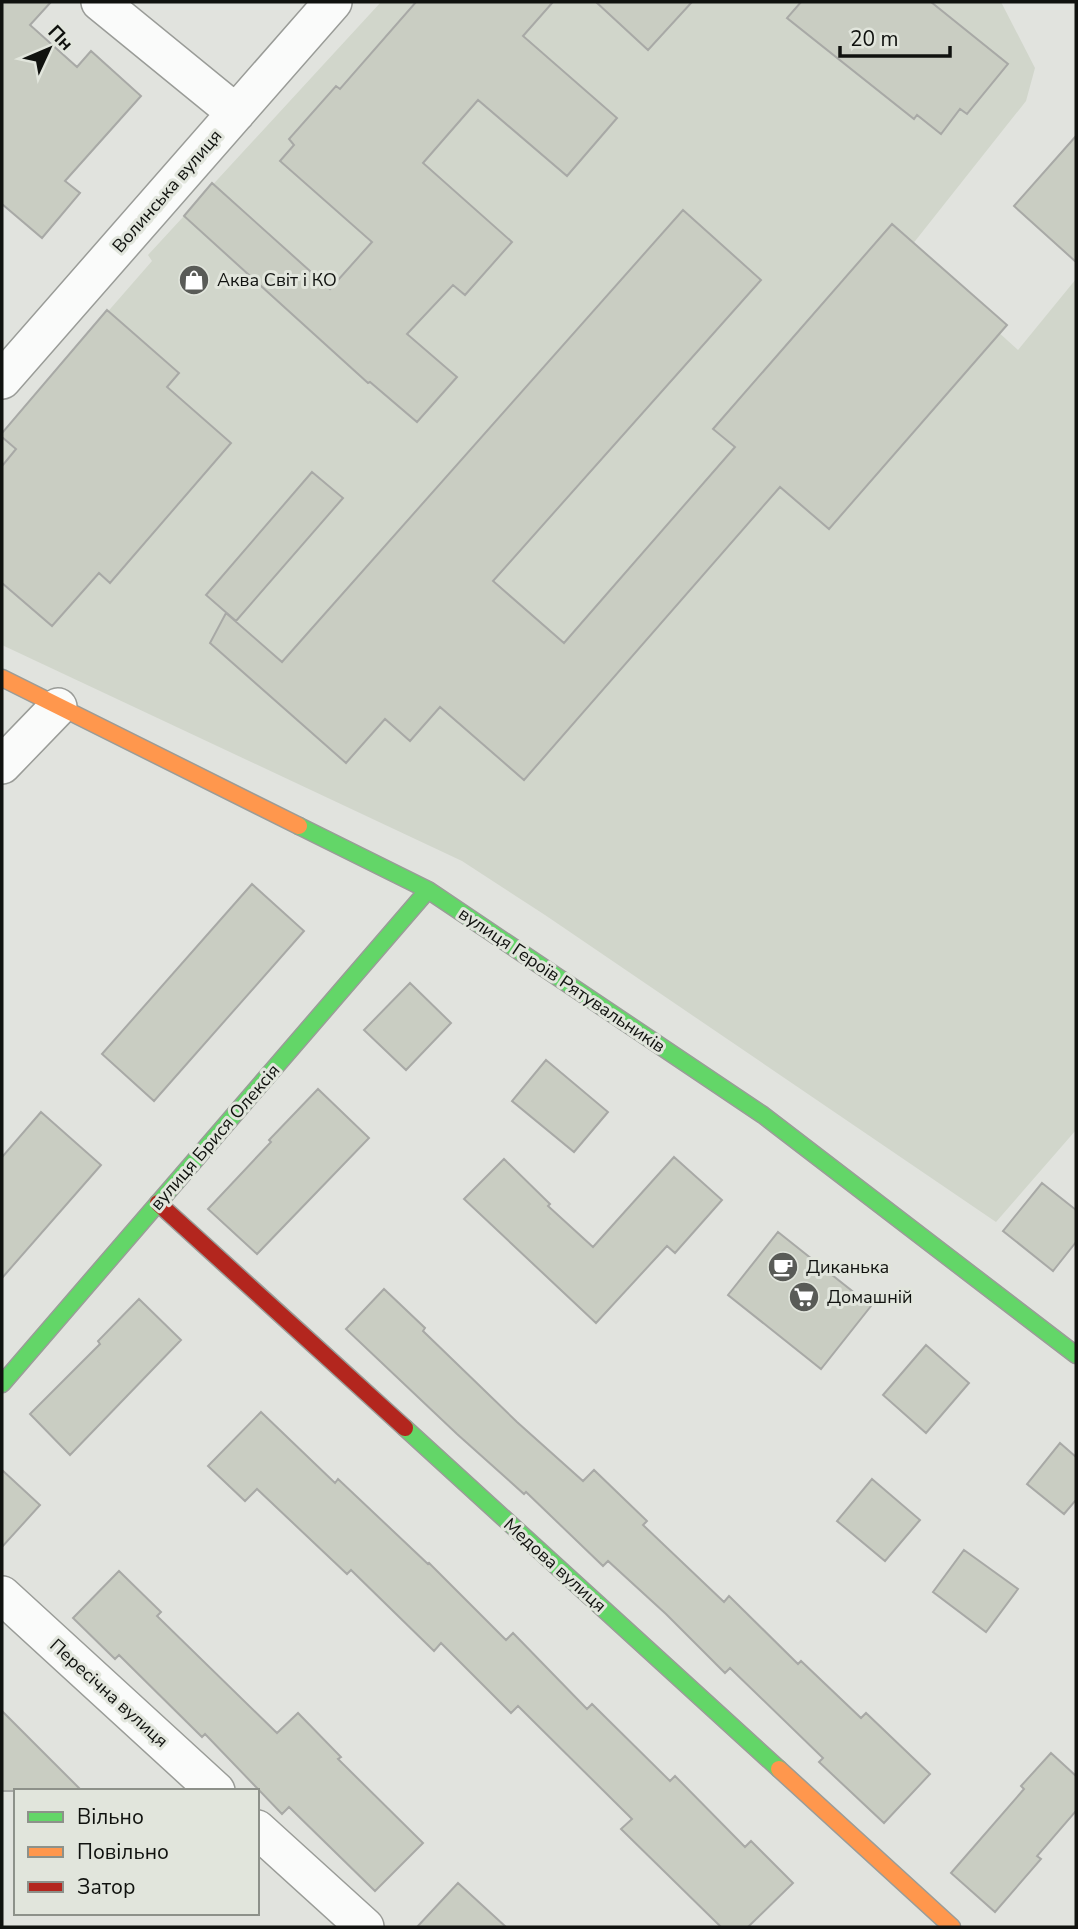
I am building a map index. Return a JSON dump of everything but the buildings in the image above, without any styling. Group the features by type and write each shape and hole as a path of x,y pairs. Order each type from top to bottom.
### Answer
{"street":[{"path":"100,2 236,113"},
{"name":"Волинська вулиця","path":"2,380 333,2"},
{"name":"вулиця Героїв Рятувальників","path":"2,678 428,890 763,1115 1073,1346"},
{"path":"2,765 58,707"},
{"name":"вулиця Брися Олексія","path":"2,1384 428,890"},
{"name":"Медова вулиця","path":"158,1203 952,1927"},
{"name":"Пересічна вулиця","path":"2,1595 214,1789"},
{"path":"259,1831 365,1927"}],"shaded area":[{"path":"381,2 1001,2 1035,68 1026,101 908,250 1018,350 1076,279 1076,1130 996,1222 462,861 2,645 2,433 152,261 148,255"}],"traffic: fast":[{"path":"299,826 428,890 763,1115 1076,1355"},
{"path":"2,1384 428,890"},
{"path":"405,1428 779,1769"}],"traffic: slow":[{"path":"2,678 299,826"},
{"path":"779,1769 952,1927"}],"traffic: jam":[{"path":"158,1203 405,1428"}],"place":[{"name":"Аква Світ і КО","path":"194,280"},
{"name":"Диканька","path":"783,1267"},
{"name":"Домашній","path":"804,1297"}]}
